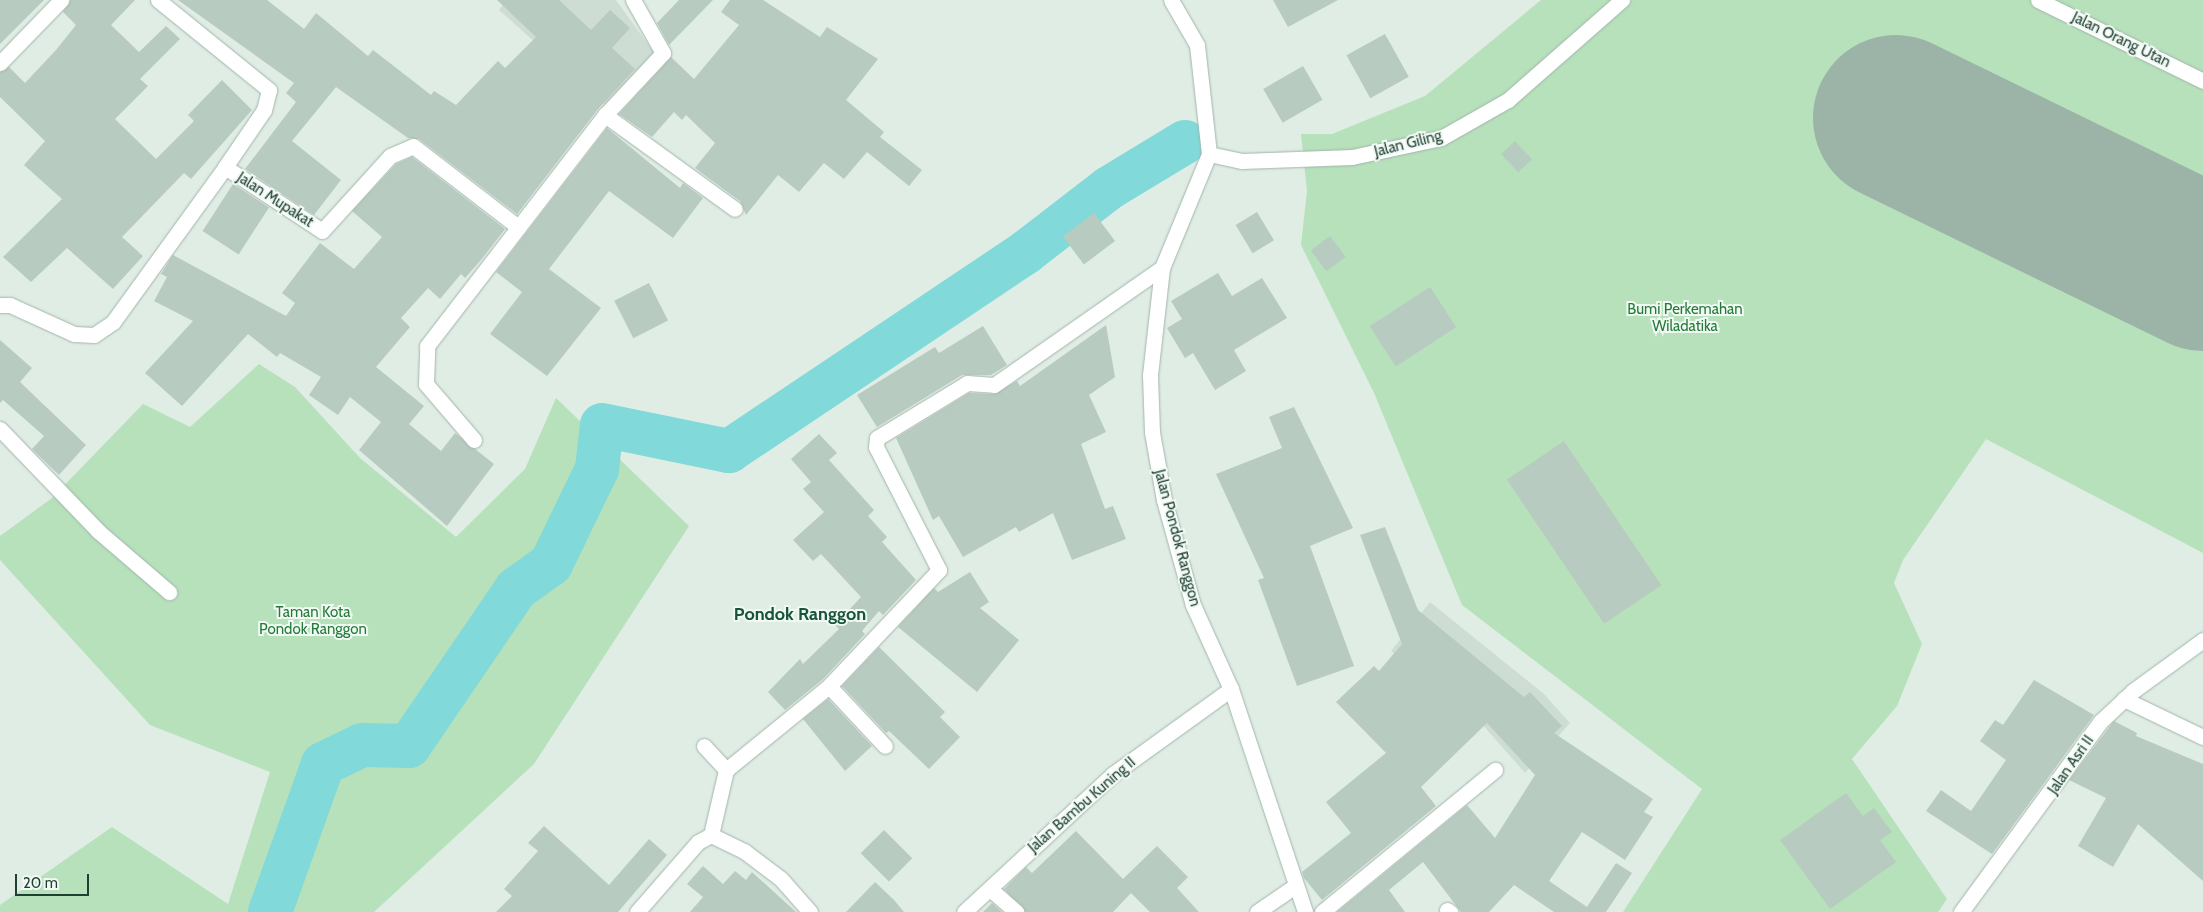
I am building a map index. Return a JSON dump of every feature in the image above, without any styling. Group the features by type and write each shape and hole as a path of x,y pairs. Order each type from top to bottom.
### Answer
{"street":[{"path":"0,63 61,0"},
{"path":"158,0 269,90 264,110 225,167"},
{"path":"474,440 426,384 427,346 605,115 663,52 633,0"},
{"path":"1170,0 1198,45 1209,154"},
{"name":"Jalan Giling","path":"1209,154 1242,161 1352,157 1441,138 1508,100 1622,0"},
{"name":"Jalan Orang Utan","path":"2038,0 2203,81"},
{"path":"605,115 735,209"},
{"name":"Jalan Mupakat","path":"0,305 74,334 94,335 113,322 225,167 322,231 390,156 413,146 518,227"},
{"name":"Jalan Pondok Ranggon","path":"1209,154 1162,268 1150,375 1152,432 1164,500 1193,605 1232,689 1305,912"},
{"path":"637,912 698,842 711,835 726,770 829,686 939,570 876,447 877,438 967,383 994,385 1162,268"},
{"path":"0,429 98,530 169,592"},
{"name":"Jalan Asri II","path":"1961,912 2101,721 2124,699 2203,640"},
{"path":"829,686 885,746"},
{"name":"Jalan Bambu Kuning II","path":"964,912 1113,774 1232,689"},
{"path":"2124,699 2203,736"},
{"path":"704,746 726,770"},
{"path":"1322,912 1495,770"},
{"path":"711,835 744,851 774,873 810,912"},
{"path":"1257,912 1295,886"},
{"path":"990,889 1016,912"}],"shaded area":[{"path":"507,0 616,0 655,54 606,106 499,10"},
{"path":"1430,602 1544,694 1570,723 1525,773 1480,722 1391,651"}],"green space":[{"name":"Bumi Perkemahan Wiladatika","path":"1541,0 2203,0 2203,553 1986,439 1903,560 1894,583 1922,644 1897,706 1852,759 1947,899 1938,912 1623,912 1702,789 1462,605 1374,393 1301,245 1307,191 1301,134 1332,134 1425,96"},
{"name":"Taman Kota Pondok Ranggon","path":"259,364 295,387 360,458 456,537 525,469 556,398 689,526 534,764 374,912 0,912 0,905 112,827 228,904 270,772 150,725 0,560 0,536 52,498 143,404 190,427"}],"building":[{"path":"0,0 44,0 0,44"},
{"path":"70,0 135,0 111,25 139,52 166,26 180,39 140,79 148,86 115,119 156,159 194,121 188,115 222,80 252,110 191,179 184,173 122,237 143,256 113,289 67,248 31,282 3,257 62,199 24,165 45,141 0,97 0,72 9,67 25,83 76,25 63,12"},
{"path":"178,0 267,0 304,29 316,13 368,56 373,50 431,95 434,91 456,105 498,61 505,68 536,37 497,0 559,0 591,30 610,10 630,28 612,48 635,69 598,109 517,214 419,139 408,138 336,87 292,141 341,180 314,215 245,169 296,102 286,93 294,83"},
{"path":"679,0 713,0 669,45 657,23"},
{"path":"730,0 763,0 820,37 827,27 878,59 846,100 884,132 880,137 922,170 909,186 867,152 844,179 824,163 799,192 778,175 746,215 740,201 695,168 715,143 686,115 682,120 674,112 652,137 619,114 671,57 694,79 739,25 721,12"},
{"path":"1273,0 1338,0 1288,27"},
{"path":"1385,34 1409,77 1370,98 1347,55"},
{"path":"1303,66 1322,100 1283,123 1263,89"},
{"path":"607,128 680,188 683,183 703,198 673,238 609,191 549,269 601,308 547,376 490,334 522,292 496,272"},
{"path":"1515,141 1532,159 1518,172 1501,154"},
{"path":"412,157 505,229 465,278 461,274 440,299 428,288 401,318 410,327 376,367 424,406 409,424 441,451 455,433 494,464 447,526 359,450 381,422 350,397 338,415 309,395 321,377 280,353 277,357 248,334 182,406 145,373 193,321 154,301 167,277 161,274 173,255 286,316 295,303 282,293 320,243 354,269 382,237 352,211 396,164"},
{"path":"233,184 269,207 239,254 203,231"},
{"path":"1257,212 1274,240 1253,253 1236,225"},
{"path":"1094,213 1115,241 1084,264 1063,236"},
{"path":"1330,236 1346,257 1326,271 1311,250"},
{"path":"1218,273 1232,296 1262,278 1287,318 1234,350 1246,371 1215,390 1193,353 1185,358 1167,328 1182,319 1171,301"},
{"path":"649,283 668,320 633,338 614,301"},
{"path":"1430,287 1456,327 1396,366 1370,326"},
{"path":"1106,325 1115,377 1089,395 1106,432 1081,444 1105,509 1113,506 1126,539 1072,560 1053,513 1019,532 1016,527 963,557 939,516 933,520 896,438 969,393 994,394 1017,381 1020,386"},
{"path":"983,326 1007,365 991,375 962,375 877,427 857,395 935,347 939,353"},
{"path":"0,340 32,368 20,382 86,445 59,475 32,449 44,436 3,400 0,403"},
{"path":"1294,407 1353,528 1310,546 1354,666 1297,686 1258,580 1264,578 1216,474 1282,448 1269,417"},
{"path":"819,434 837,453 829,460 874,510 868,516 887,537 882,542 916,580 883,615 879,611 862,631 865,634 823,679 785,710 768,692 800,659 803,664 839,629 835,625 861,597 821,554 813,561 793,540 824,512 803,489 811,482 791,459"},
{"path":"1564,441 1661,585 1604,624 1507,480"},
{"path":"1385,527 1418,610 1524,697 1530,692 1562,726 1554,733 1653,799 1644,812 1653,817 1625,860 1582,832 1549,881 1587,907 1616,863 1632,873 1606,912 1554,912 1514,885 1489,912 1461,912 1423,862 1389,890 1405,912 1337,912 1467,805 1495,838 1535,775 1487,723 1421,787 1436,806 1322,900 1304,878 1302,872 1351,833 1326,802 1386,753 1336,702 1374,666 1379,671 1402,644 1360,535"},
{"path":"970,572 989,602 980,608 1019,640 977,692 898,627 934,588 938,592"},
{"path":"879,647 945,712 940,717 960,737 929,769 889,731 886,733 842,686"},
{"path":"2034,680 2094,715 1992,854 1926,811 1941,790 1971,811 2006,760 1980,741 1995,720 2003,725"},
{"path":"828,699 872,746 845,771 803,719"},
{"path":"2114,721 2137,733 2136,736 2203,764 2203,881 2138,824 2113,867 2078,846 2106,798 2069,780"},
{"path":"1846,793 1863,816 1874,808 1892,832 1880,840 1896,862 1830,909 1780,840"},
{"path":"544,826 609,885 649,839 667,855 618,912 496,912 512,896 504,889 538,851 528,843"},
{"path":"884,830 912,858 889,882 861,853"},
{"path":"1076,831 1123,879 1157,846 1188,877 1177,888 1199,912 1150,912 1131,893 1113,912 1025,912 1004,889 1026,867 1032,873"},
{"path":"703,866 723,884 735,871 746,880 752,872 796,912 690,912 703,897 687,884"},
{"path":"875,882 904,912 846,912"},
{"path":"992,903 1002,912 983,912"}],"waterway":[{"path":"270,912 323,764 362,745 409,746 516,589 551,564 597,469 602,425 729,451 1026,252 1109,188 1185,142"}],"runway":[{"path":"1896,118 2203,268"}],"district":[{"name":"Pondok Ranggon","path":"800,614"}]}
